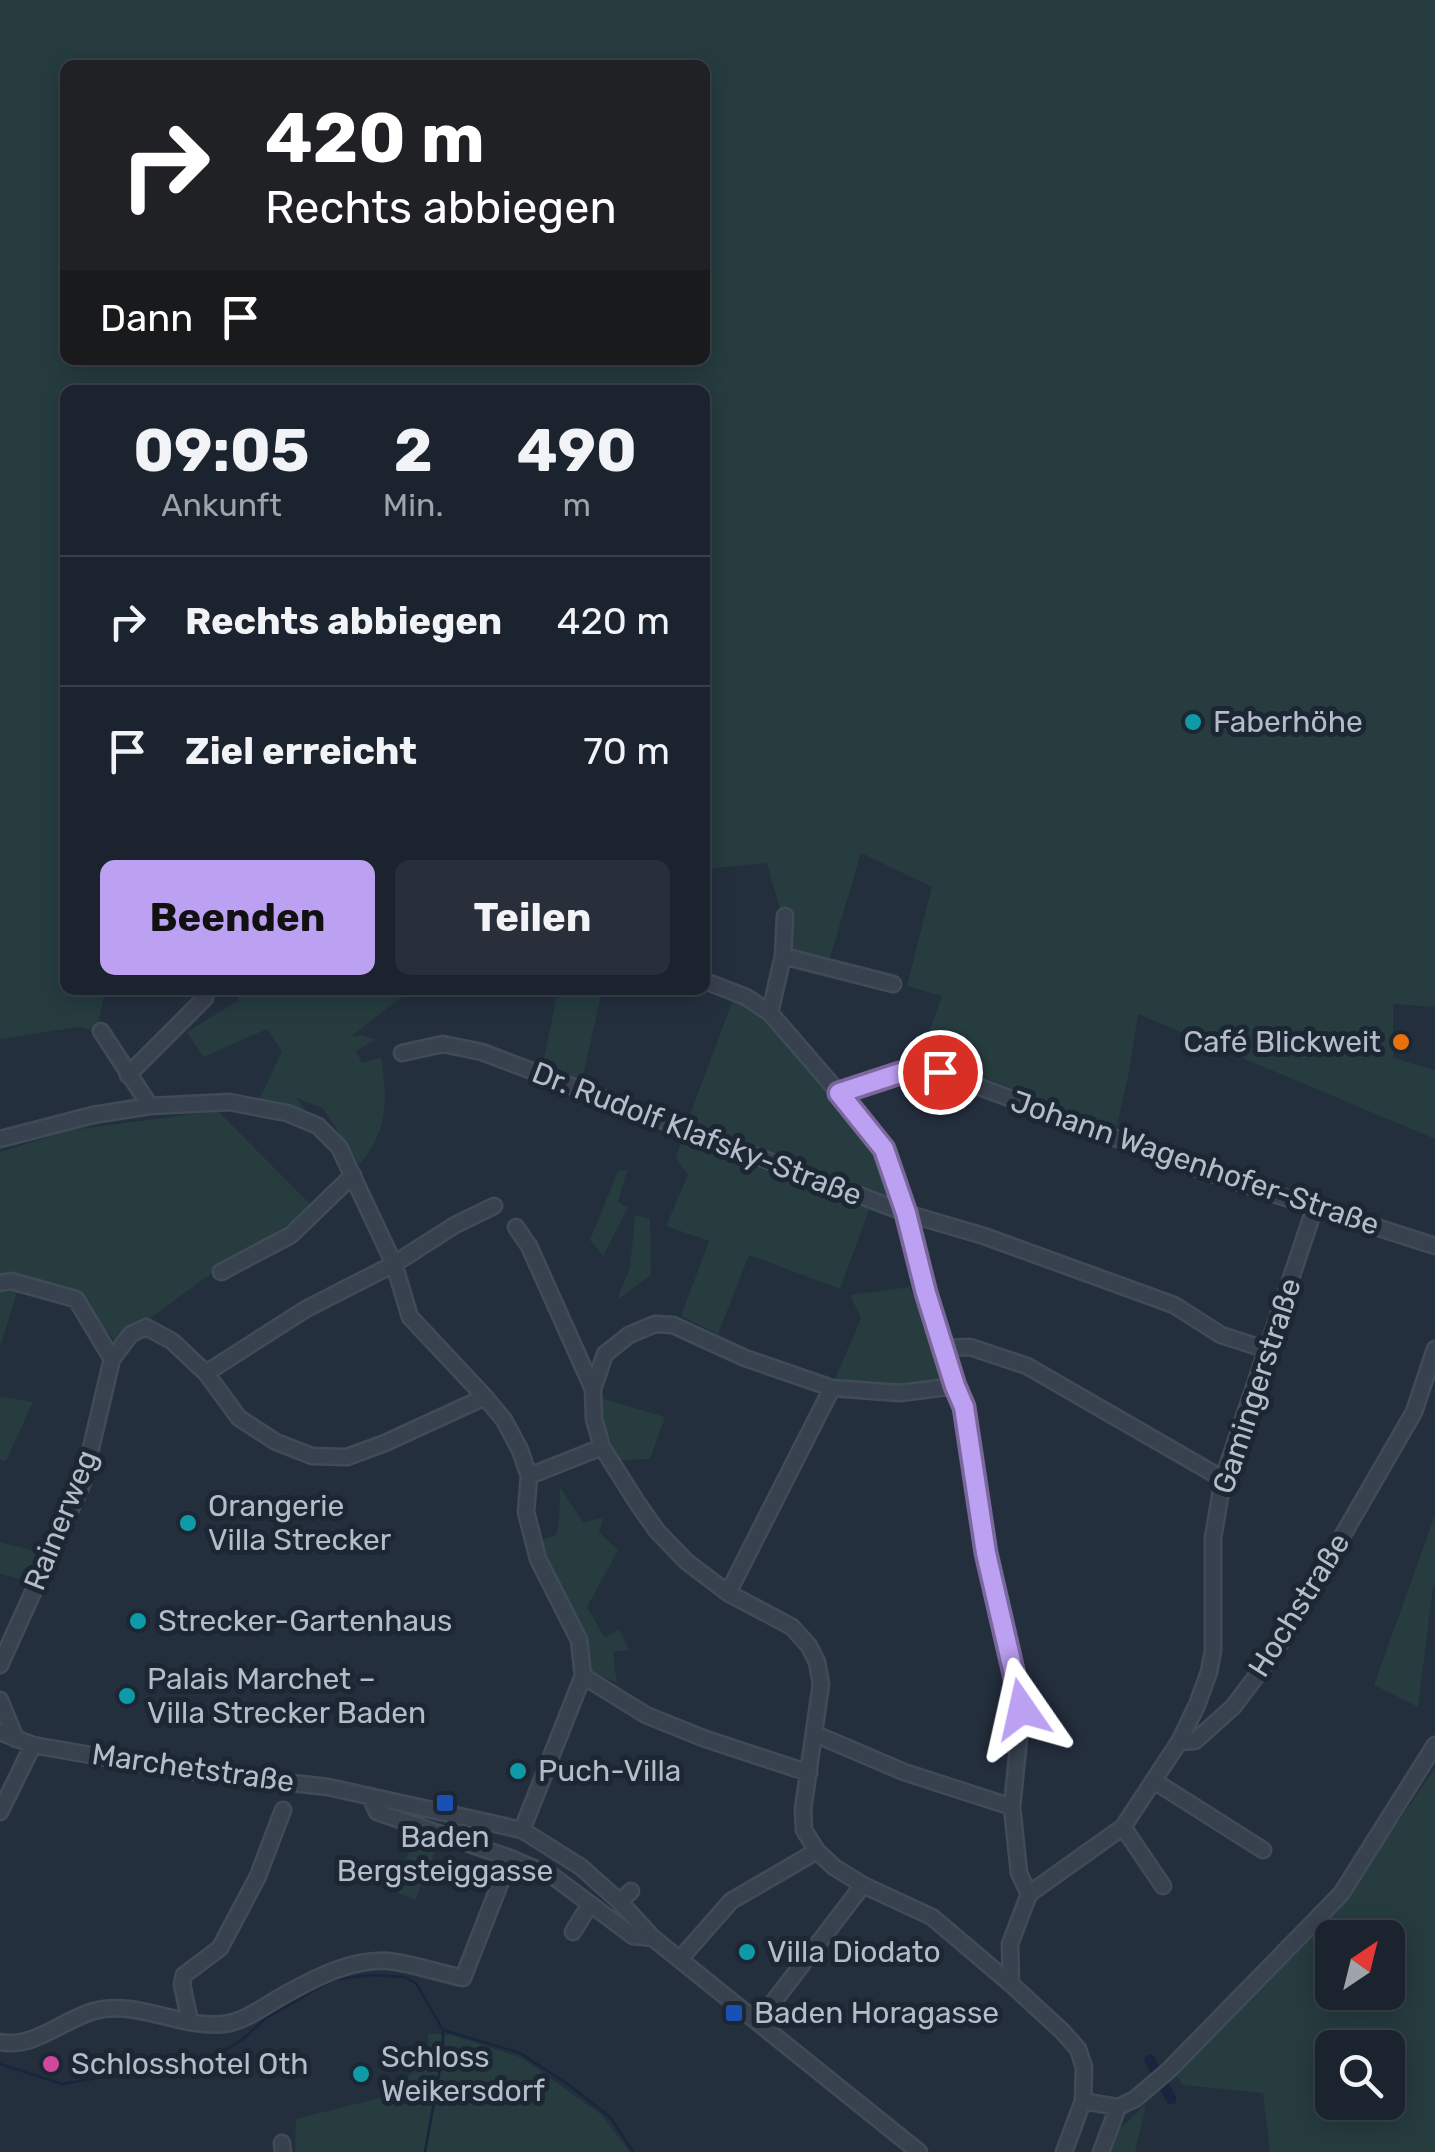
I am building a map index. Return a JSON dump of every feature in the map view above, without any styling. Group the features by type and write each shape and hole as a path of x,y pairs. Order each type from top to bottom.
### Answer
{"street":[{"path":"770,1013 783,956 785,916"},
{"path":"783,956 893,984"},
{"path":"710,983 746,997 770,1013 839,1093 884,1149 906,1213 926,1293 964,1407 986,1553 1022,1709 1012,1807 1019,1873 1028,1894 1010,1944 1011,1984"},
{"path":"128,1075 204,998"},
{"path":"101,1031 150,1106"},
{"name":"Dr. Rudolf Klafsky-Straße","path":"402,1054 443,1044 482,1052 906,1213 984,1236 1174,1306 1220,1335 1268,1350"},
{"name":"Johann Wagenhofer-Straße","path":"839,1093 900,1073 940,1072 1204,1172 1435,1246"},
{"path":"0,1139 93,1115 150,1106 229,1102 287,1112 318,1126 339,1148 394,1264 410,1316 486,1397 520,1450 529,1476 526,1512 538,1559 578,1640 583,1676 522,1830"},
{"path":"221,1272 291,1236 353,1175"},
{"path":"206,1373 306,1310 494,1206"},
{"name":"Gamingerstraße","path":"1180,1742 1209,1672 1213,1651 1214,1538 1223,1478 1314,1206"},
{"path":"516,1226 593,1389"},
{"path":"0,1283 11,1280 76,1298 112,1359 131,1334 146,1327 172,1341 206,1373 239,1418 276,1442 312,1456 347,1456 386,1443 486,1397"},
{"path":"955,1386 900,1393 832,1388 745,1358 673,1325 655,1324 629,1335 605,1354 593,1389 594,1419 602,1446 657,1531 687,1562 728,1593 792,1627 809,1646 821,1684 803,1809 804,1830 818,1851 863,1884 932,1917 1011,1984 1078,2050 1084,2067 1083,2102 1064,2152"},
{"path":"944,1348 970,1347 1027,1366 1223,1478"},
{"name":"Hochstraße","path":"1028,1894 1123,1827 1180,1742 1195,1741 1233,1707 1277,1649 1414,1412 1435,1349"},
{"name":"Rainerweg","path":"0,1665 83,1482 112,1359"},
{"path":"728,1593 832,1388"},
{"path":"529,1476 602,1446"},
{"path":"583,1676 646,1716 809,1773"},
{"path":"0,1700 16,1739"},
{"name":"Marchetstraße","path":"0,1732 33,1745 176,1770 293,1781 522,1830 626,1896 654,1938 919,2152"},
{"path":"815,1734 904,1772 1012,1807"},
{"path":"0,1812 33,1745"},
{"path":"1083,2102 1118,2107 1170,2070 1341,1894 1435,1745"},
{"path":"1154,1781 1263,1850"},
{"name":"Marchetstraße","path":"370,1796 377,1812 554,1877 632,1936 654,1938"},
{"path":"190,2022 182,1984 184,1975 220,1948 258,1876 283,1810"},
{"path":"1123,1827 1164,1886"},
{"path":"680,1960 732,1901 818,1851"},
{"path":"0,2042 12,2044 40,2036 94,2011 114,2008 223,2024 239,2020 349,1965 388,1961 463,1978 510,1858"},
{"path":"758,2022 863,1884"},
{"path":"574,1932 590,1904"},
{"path":"1101,2152 1118,2107"}],"green space":[{"path":"0,0 1435,0 1435,1007 1393,1004 1393,1058 1435,1070 1435,1139 1138,1014 1116,1130 962,1069 919,1060 942,996 907,986 932,887 861,853 829,961 793,955 767,863 710,869 710,385 60,385 60,995 104,995 97,1031 79,1027 0,1039"},
{"path":"236,995 410,995 399,999 349,1038 359,1035 376,1039 356,1051 362,1063 381,1058 385,1087 381,1127 359,1165 323,1108 296,1098 309,1115 259,1100 282,1051 267,1029 203,1057 187,1032 239,1000"},
{"path":"557,995 601,995 582,1081 542,1068"},
{"path":"734,997 786,1039 857,1125 896,1192 889,1198 688,1120"},
{"path":"218,1111 314,1208 219,1268 116,1343 77,1294 21,1280 0,1347 0,1152 71,1130"},
{"path":"683,1135 870,1207 840,1289 749,1255 718,1334 681,1316 709,1241 666,1226 688,1175 676,1158"},
{"path":"627,1170 618,1202 628,1208 603,1256 590,1240 618,1171"},
{"path":"635,1215 650,1219 651,1275 617,1300 630,1268"},
{"path":"910,1287 943,1380 894,1386 835,1379 861,1318 850,1295"},
{"path":"0,1397 33,1402 6,1461 0,1460"},
{"path":"601,1398 665,1417 650,1459 617,1460 602,1416"},
{"path":"560,1487 583,1522 603,1518 599,1532 618,1550 587,1607 605,1638 619,1629 629,1650 613,1652 617,1683 587,1669 580,1625 542,1562 538,1540 555,1536"},
{"path":"1435,1515 1435,1586 1418,1707 1374,1685"},
{"path":"0,1542 39,1552 28,1581 0,1574"},
{"path":"1435,1768 1435,2152 1270,2152 1263,2093 1183,2085 1174,2072 1315,1930 1315,2010 1405,2010 1405,1920 1325,1920 1345,1900"},
{"path":"413,1843 435,1852 415,1900 393,1891"},
{"path":"428,2033 452,2035 522,2058 602,2115 630,2152 295,2152 296,2119 387,2096 429,2058"},
{"path":"1146,2104 1135,2152 1107,2152 1113,2135"}],"waterway":[{"path":"0,2064 62,2084 174,2065 218,2054 242,2040 266,2018 333,1980 370,1975 404,1977 416,1983 443,2030 520,2053 611,2118 633,2152"},
{"path":"425,2152 443,2032"},
{"path":"1150,2060 1171,2099"}],"place":[{"name":"Faberhöhe","path":"1193,722"},
{"name":"Café Blickweit","path":"1401,1042"},
{"name":"Orangerie Villa Strecker","path":"188,1523"},
{"name":"Strecker-Gartenhaus","path":"138,1621"},
{"name":"Palais Marchet – Villa Strecker Baden","path":"127,1696"},
{"name":"Puch-Villa","path":"518,1771"},
{"name":"Baden Bergsteiggasse","path":"445,1803"},
{"name":"Villa Diodato","path":"747,1952"},
{"name":"Baden Horagasse","path":"734,2013"},
{"name":"Schlosshotel Oth","path":"51,2064"},
{"name":"Schloss Weikersdorf","path":"361,2074"}],"route":[{"path":"940,1072 900,1073 839,1093 884,1149 964,1407 986,1553 1022,1709"}]}
